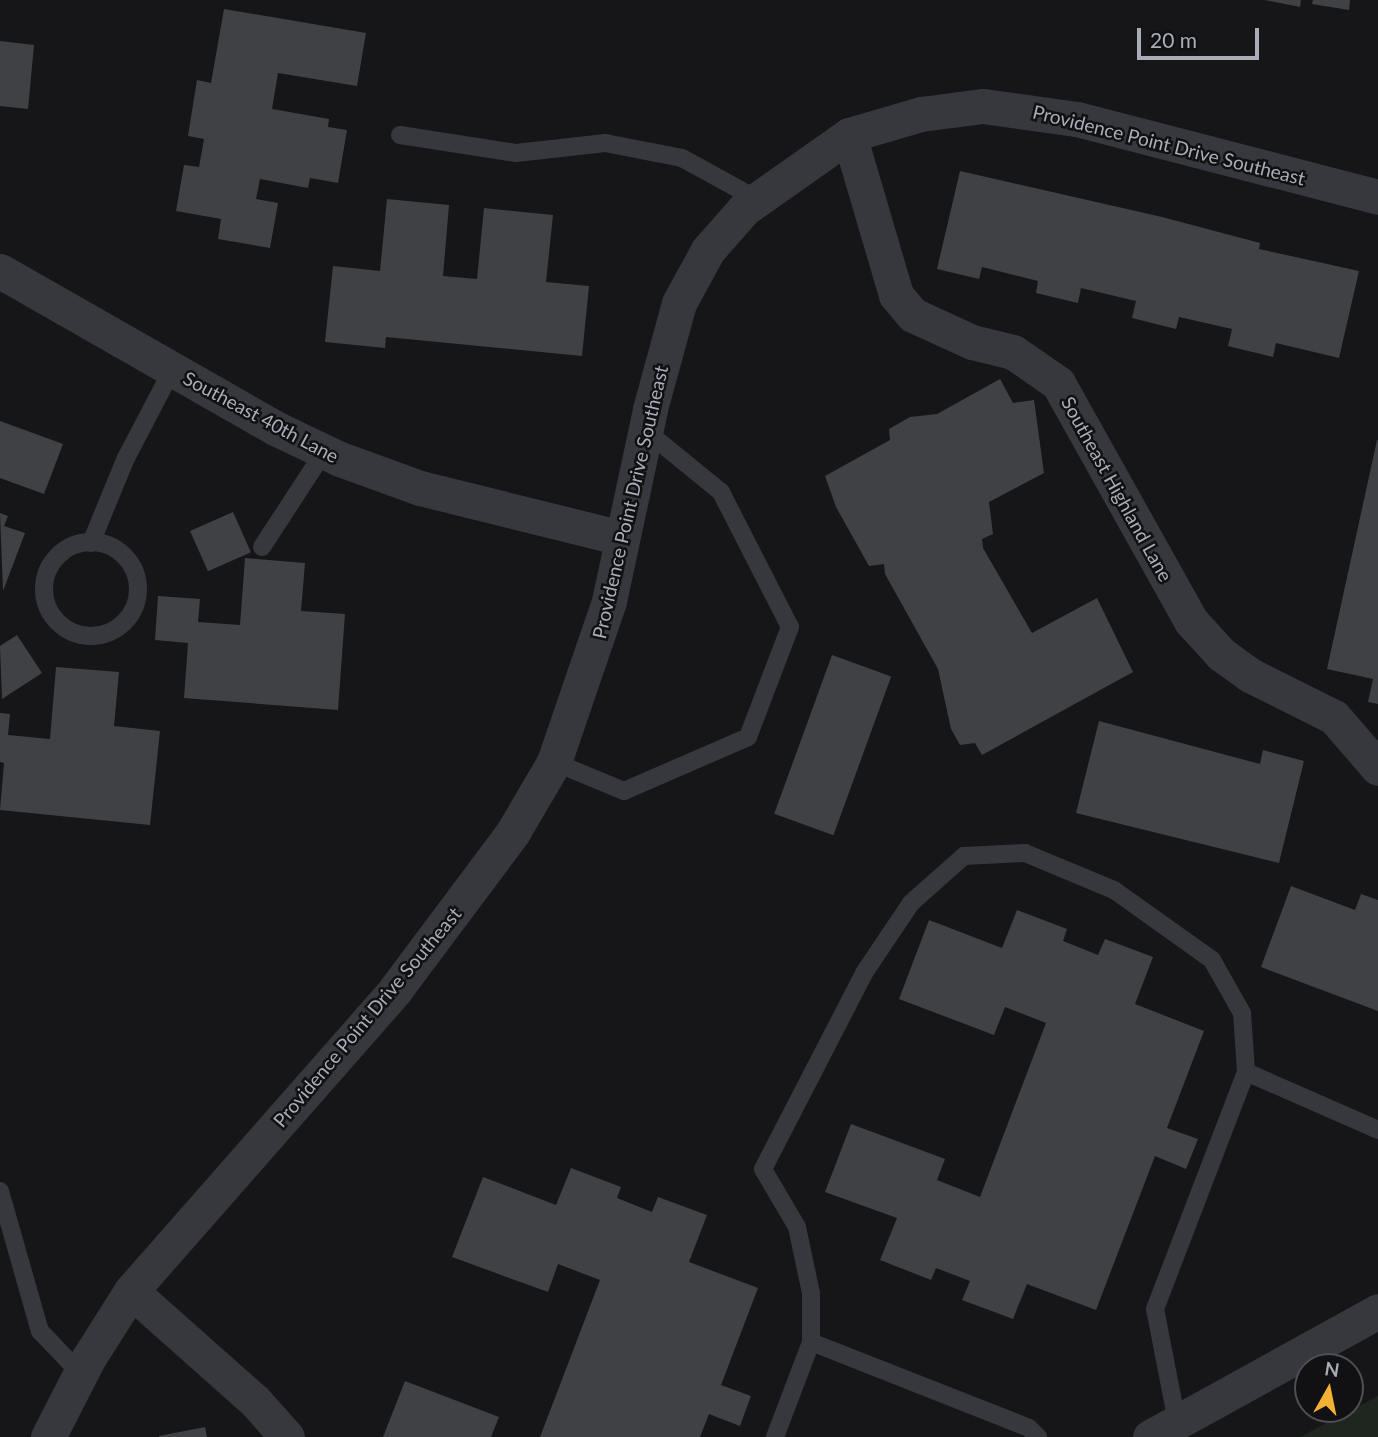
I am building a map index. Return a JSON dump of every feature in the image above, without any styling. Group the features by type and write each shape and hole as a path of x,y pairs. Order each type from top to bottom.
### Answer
{"street":[{"name":"Providence Point Drive Southeast","path":"48,1437 80,1373 131,1291 395,990 513,832 554,762 609,601 646,431 680,303 708,250 757,199 849,135 920,114 984,106 1029,111 1378,197"},
{"name":"Southeast Highland Lane","path":"849,135 895,295 913,314 972,342 1013,352 1058,383 1191,621 1221,654 1250,675 1334,717 1378,768"},
{"name":"Southeast 40th Lane","path":"0,271 172,370 324,452 419,488 622,538"},
{"path":"131,1291 255,1401 287,1437"},
{"path":"1164,1429 1378,1311"}],"lane":[{"path":"400,135 516,153 605,143 682,158 757,199"},
{"path":"91,542 106,545 130,563 138,593 127,620 115,630 85,636 57,622 44,594 46,579 62,552 91,542 125,460 172,370"},
{"path":"554,762 624,791 748,737 790,627 721,492 646,431"},
{"path":"262,547 324,452"},
{"path":"775,1437 811,1342 811,1293 797,1227 763,1168 864,973 911,903 964,856 1025,853 1114,890 1212,960 1242,1013 1245,1072 1155,1309 1164,1429"},
{"path":"1245,1072 1378,1130"},
{"path":"0,1191 40,1331 80,1373"},
{"path":"811,1342 1029,1428 1038,1437"}],"shaded area":[{"path":"1378,1396 1378,1437 1300,1437 1327,1423 1364,1423 1364,1403"}],"building":[{"path":"1265,0 1301,0 1300,7"},
{"path":"1313,0 1350,0 1349,10 1312,4"},
{"path":"224,9 366,33 357,86 278,73 272,109 329,119 328,127 347,130 338,183 310,178 308,188 260,179 256,199 278,203 270,248 218,239 221,219 176,211 184,165 199,167 204,139 188,136 197,80 211,83"},
{"path":"0,41 34,45 28,109 0,106"},
{"path":"960,171 1162,217 1260,243 1259,249 1359,271 1339,358 1276,343 1273,357 1228,346 1232,329 1179,317 1176,329 1132,318 1136,301 1081,288 1078,303 1036,293 1038,281 982,267 979,279 937,269"},
{"path":"387,199 449,205 443,276 477,279 484,208 553,215 546,282 589,286 582,356 386,337 385,348 325,342 333,266 380,271"},
{"path":"1000,379 1013,403 1034,400 1044,473 989,502 993,534 982,539 983,548 1032,633 1097,598 1133,672 982,755 975,743 960,745 951,729 938,669 885,574 884,564 869,566 836,507 825,476 890,440 889,429 910,417 937,414"},
{"path":"0,421 63,444 44,494 0,478"},
{"path":"1377,440 1378,704 1368,702 1373,679 1327,669"},
{"path":"233,512 251,552 208,571 190,531"},
{"path":"0,513 8,516 4,526 25,533 3,591"},
{"path":"245,558 305,563 301,611 345,614 338,710 184,698 188,643 155,640 158,596 200,599 198,622 240,625"},
{"path":"17,635 42,673 2,699 0,646"},
{"path":"832,655 891,677 833,835 774,814"},
{"path":"56,667 119,672 114,726 160,731 150,825 0,810 4,763 0,762 0,713 10,714 8,735 50,739"},
{"path":"1099,721 1260,764 1263,750 1304,761 1279,863 1076,813"},
{"path":"1291,886 1355,910 1361,894 1378,900 1378,1011 1261,967"},
{"path":"1017,910 1067,929 1063,941 1098,955 1105,939 1153,957 1135,1004 1204,1031 1167,1128 1198,1139 1186,1169 1155,1156 1096,1310 1027,1284 1013,1319 962,1300 970,1281 936,1268 931,1280 880,1260 897,1218 825,1192 851,1124 945,1159 937,1180 980,1197 1046,1023 1005,1007 994,1035 899,999 929,920 1002,948"},
{"path":"571,1168 621,1187 617,1198 652,1212 658,1197 707,1215 689,1262 758,1288 721,1385 751,1396 740,1426 709,1414 700,1437 540,1437 600,1280 558,1264 548,1292 452,1257 483,1177 556,1205"},
{"path":"405,1381 499,1417 491,1437 383,1437"},
{"path":"205,1427 207,1437 159,1437 159,1436"}]}
